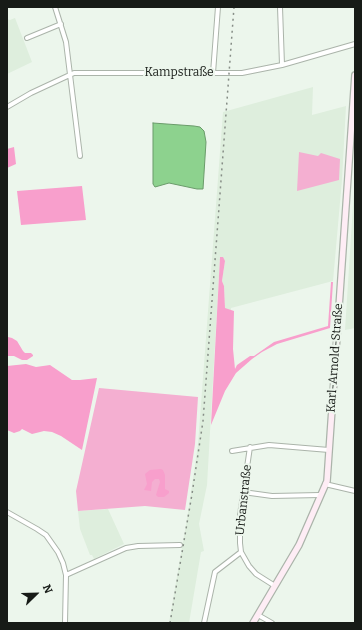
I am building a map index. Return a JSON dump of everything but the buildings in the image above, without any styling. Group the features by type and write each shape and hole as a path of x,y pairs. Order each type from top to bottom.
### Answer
{"main road":[{"name":"Karl-Arnold-Straße","path":"253,623 299,545 327,477 331,400 355,75"}],"street":[{"path":"55,7 66,42 80,156"},
{"path":"213,73 218,7"},
{"path":"280,7 282,65"},
{"path":"27,38 61,24"},
{"name":"Kampstraße","path":"7,107 69,74 80,72 242,73 282,65 355,44"},
{"name":"Urbanstraße","path":"232,450 269,445 329,450"},
{"name":"Urbanstraße","path":"250,447 240,515 241,552 249,566 256,574 275,586"},
{"path":"325,484 355,492"},
{"path":"243,492 272,496 320,495"},
{"path":"7,512 46,535 58,552 66,575 65,623"},
{"path":"66,575 126,548 138,546 180,545"},
{"path":"204,623 215,572 241,552"},
{"path":"258,615 272,623"}],"shaded area":[{"path":"15,18 32,62 7,74 7,19 10,20"},
{"path":"313,87 312,115 346,106 342,180 333,281 231,308 231,310 225,309 224,286 222,281 225,261 220,257 207,485 199,524 204,551 201,552 189,623 169,623 198,444 223,112"},
{"path":"153,123 194,126 200,127 204,131 206,142 203,189 169,183 155,187 153,184"},
{"path":"14,147 16,164 7,168 7,149"},
{"path":"299,152 318,156 321,153 340,159 339,180 297,191"},
{"path":"355,174 355,328 345,330"},
{"path":"82,186 86,220 21,225 17,191"},
{"path":"220,257 223,257 225,261 222,281 224,286 225,308 234,311 233,349 235,369 237,365 250,356 254,356 274,342 328,326 331,282 333,282 330,328 277,344 252,359 236,373 225,391 211,425"},
{"path":"8,337 17,341 25,353 31,353 33,356 27,360 22,360 14,356 7,356"},
{"path":"26,364 36,367 50,365 72,380 97,378 82,450 61,436 52,432 44,431 32,434 22,429 14,433 7,430 7,366"},
{"path":"99,388 198,397 195,444 185,510 145,506 78,511 76,491"},
{"path":"161,469 165,475 165,489 169,491 169,493 164,497 158,497 156,495 160,482 159,479 155,479 152,482 151,491 144,490 147,484 145,474 150,470"},
{"path":"108,509 124,544 94,559 92,555 90,555 80,529 78,511"}],"railway":[{"path":"170,623 203,421 234,7"}]}
